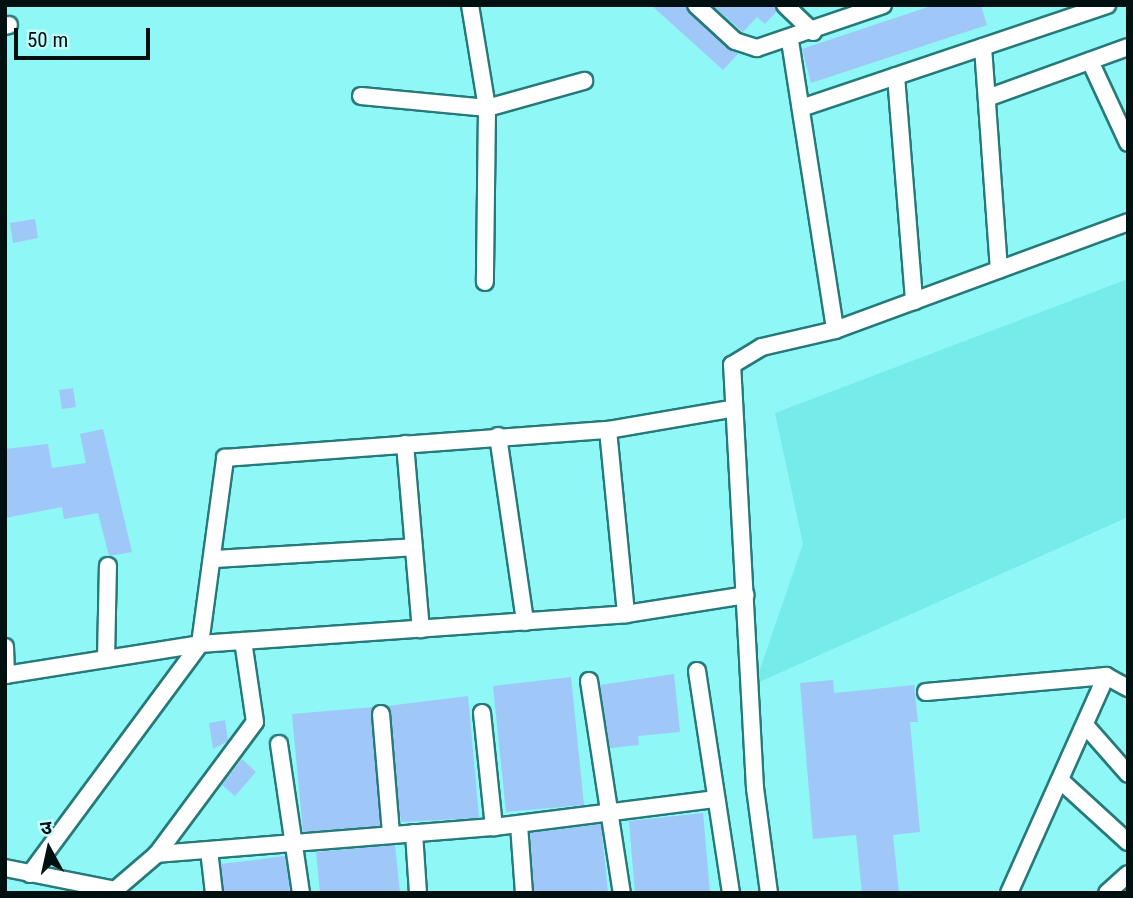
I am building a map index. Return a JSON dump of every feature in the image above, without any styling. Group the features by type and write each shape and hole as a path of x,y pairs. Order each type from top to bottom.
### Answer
{"street":[{"path":"470,5 487,108 485,282"},
{"path":"696,5 746,46 790,41 882,5"},
{"path":"785,5 813,32"},
{"path":"801,108 1107,5"},
{"path":"790,41 835,330"},
{"path":"983,47 999,269"},
{"path":"987,98 1128,47"},
{"path":"1090,61 1128,143"},
{"path":"897,76 914,301"},
{"path":"361,96 487,108 584,81"},
{"path":"769,893 755,788 747,595 730,409 732,365 754,350 835,330 1128,222"},
{"path":"30,874 200,644 214,559 225,458 608,430 730,409"},
{"path":"608,430 626,614"},
{"path":"498,436 525,622"},
{"path":"405,444 421,629"},
{"path":"214,559 414,547"},
{"path":"106,659 108,566"},
{"path":"5,648 5,675 200,644 626,614 747,595"},
{"path":"5,868 115,890 157,854 255,722 243,641"},
{"path":"697,671 731,893"},
{"path":"1009,893 1106,676"},
{"path":"926,692 1106,676 1128,688"},
{"path":"589,681 602,793 612,813 622,893"},
{"path":"482,713 494,827"},
{"path":"381,714 391,834"},
{"path":"1085,725 1128,774"},
{"path":"279,744 301,893"},
{"path":"1060,780 1128,842"},
{"path":"157,854 519,825 716,799"},
{"path":"519,825 524,893"},
{"path":"414,833 418,893"},
{"path":"209,850 214,893"},
{"path":"1107,893 1128,874"}],"shaded area":[{"path":"1128,279 1128,517 755,684 803,544 775,413"}],"building":[{"path":"651,5 686,5 738,54 723,70"},
{"path":"712,5 775,5 777,11 765,24 757,17 743,32"},
{"path":"934,5 981,5 987,25 811,83 802,49"},
{"path":"35,219 38,238 13,243 10,223"},
{"path":"73,388 76,407 62,409 59,390"},
{"path":"103,429 132,552 109,556 98,513 64,519 62,507 5,518 5,449 48,444 52,468 86,463 80,434"},
{"path":"674,674 680,732 638,736 639,745 610,748 600,685"},
{"path":"571,677 584,805 506,812 493,686"},
{"path":"833,680 834,693 914,685 918,722 910,722 920,832 893,835 899,893 862,893 856,835 813,839 800,683"},
{"path":"468,696 479,818 401,822 387,706"},
{"path":"374,707 380,826 303,832 292,714"},
{"path":"225,720 228,741 213,749 209,723"},
{"path":"242,759 256,772 235,796 222,785"},
{"path":"703,813 710,893 635,893 629,821"},
{"path":"601,824 608,893 534,893 530,833"},
{"path":"395,845 400,893 320,893 316,852"},
{"path":"285,856 290,893 224,893 221,864"}]}
